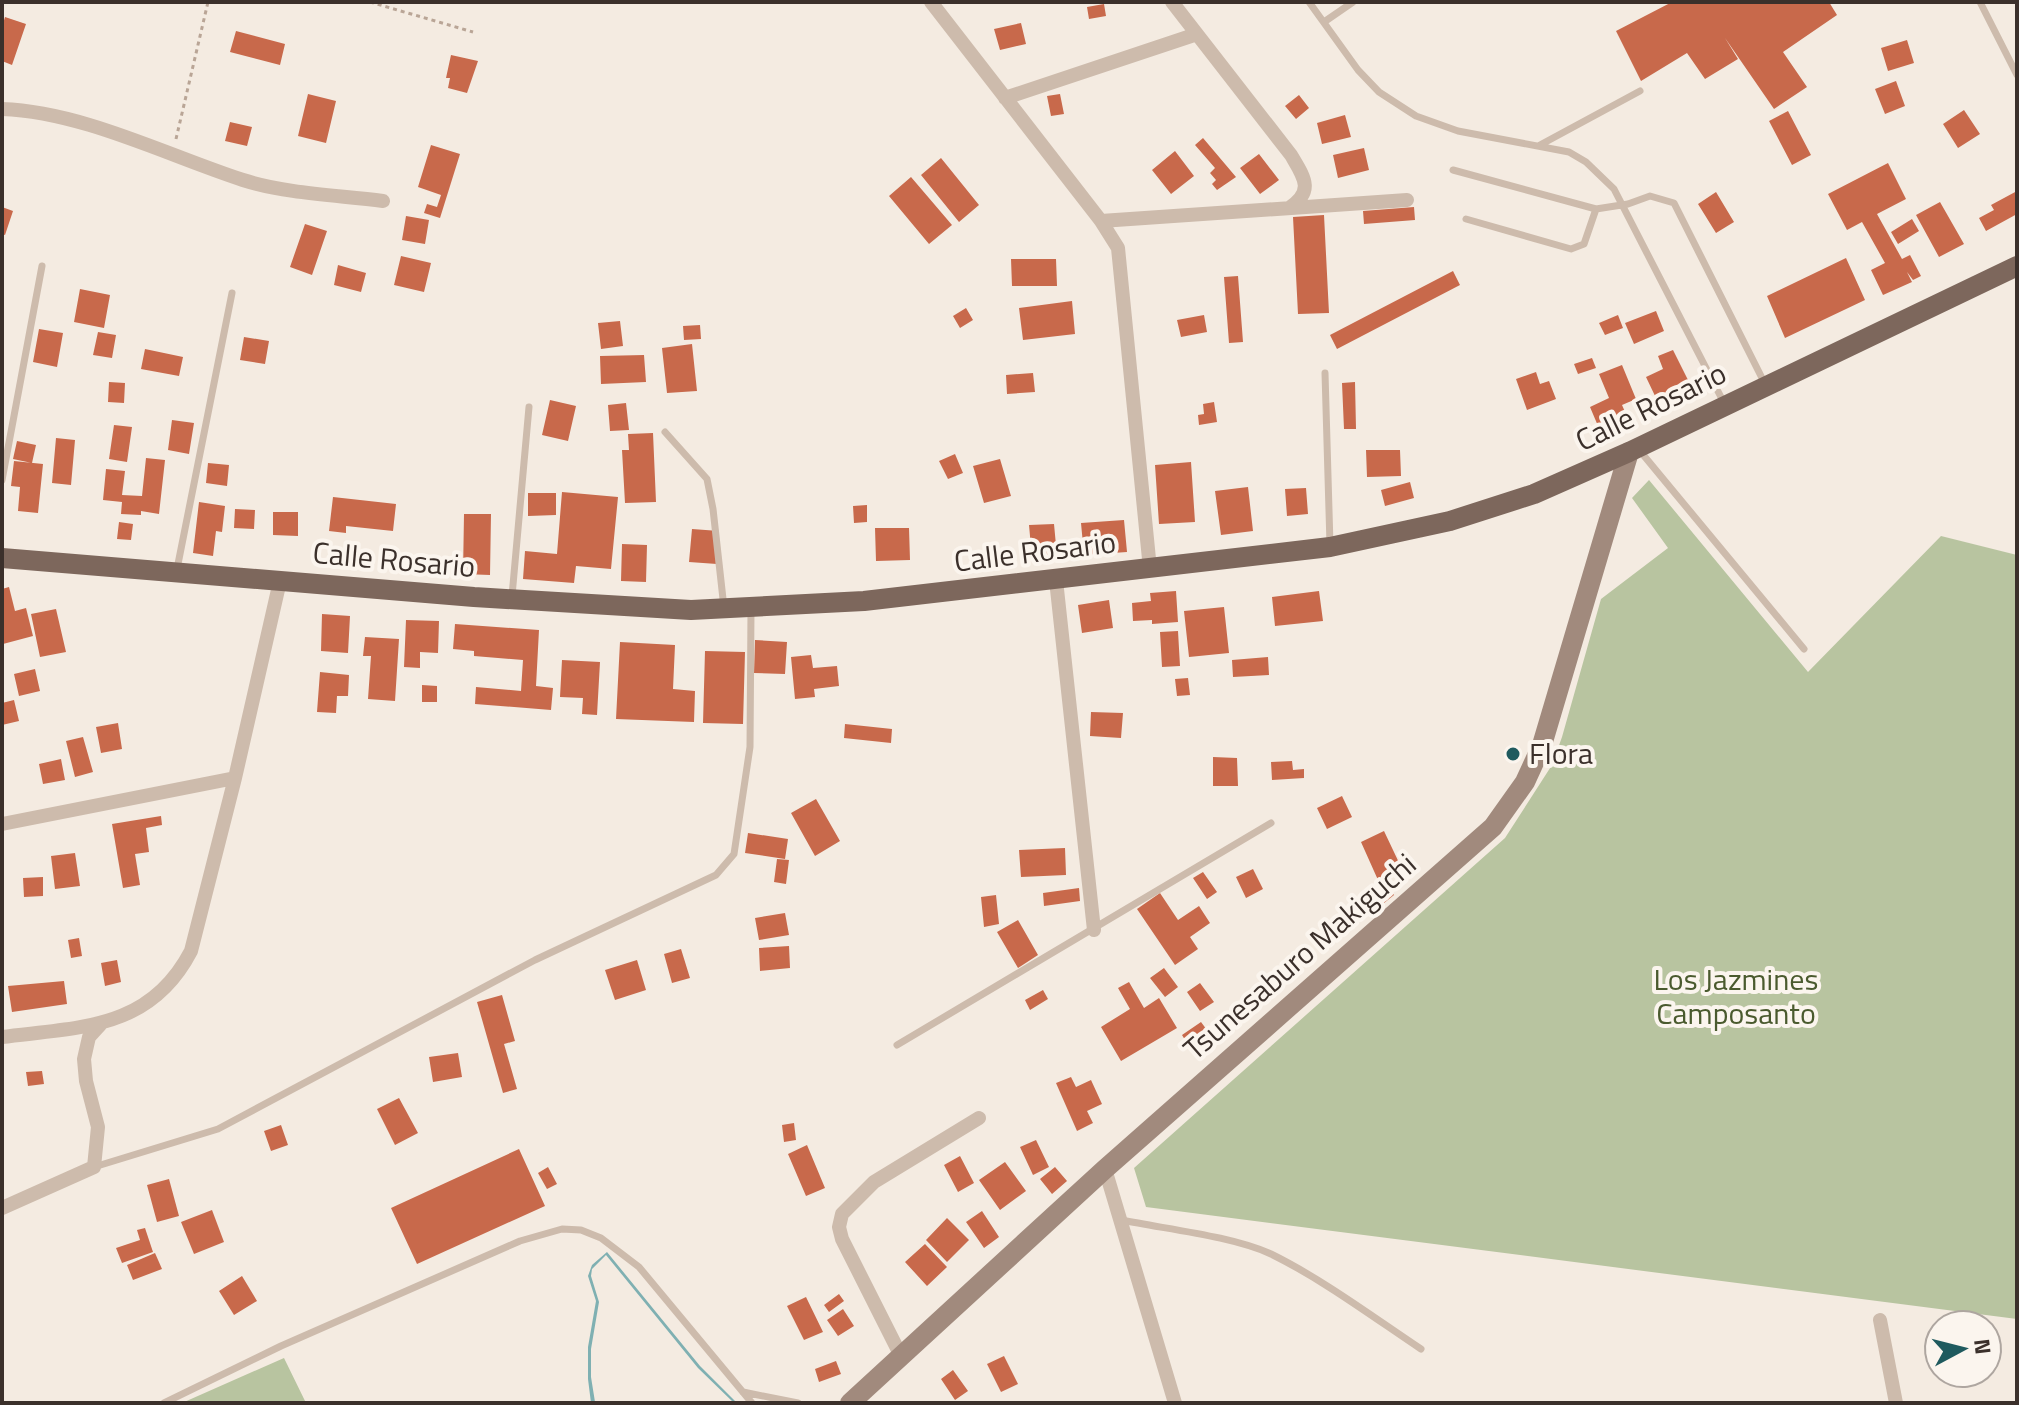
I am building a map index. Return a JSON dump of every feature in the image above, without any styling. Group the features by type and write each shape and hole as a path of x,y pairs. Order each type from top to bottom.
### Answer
{"main road":[{"name":"Calle Rosario","path":"2,558 512,600 691,610 864,601 1330,547 1414,530 1534,494 1633,450 2017,266"}],"street":[{"path":"931,2 1101,221 1118,248 1150,569"},
{"path":"1172,2 1300,170 1305,193 1300,201 1288,208"},
{"path":"1005,98 1197,34"},
{"path":"2,109 78,122 266,187 383,201"},
{"path":"1101,221 1407,200"},
{"name":"Tsunesaburo Makiguchi","path":"850,1403 1105,1169 1493,827 1525,782 1542,745 1633,450"},
{"path":"1056,580 1094,930"},
{"path":"2,1037 100,1025 154,1000 183,966 191,951 235,778 280,581"},
{"path":"2,824 235,778"},
{"path":"2,1208 94,1167 98,1127 86,1081 84,1059 89,1037 100,1025"},
{"path":"901,1356 842,1239 839,1227 842,1214 874,1182 979,1118"},
{"path":"1105,1169 1175,1403"},
{"path":"1880,1320 1896,1403"}],"lane":[{"path":"1309,2 1358,70 1379,92 1416,116 1458,131 1569,152 1586,162 1614,189 1725,405"},
{"path":"1324,22 1353,2"},
{"path":"1980,2 2017,75"},
{"path":"1540,145 1640,91"},
{"path":"1453,170 1596,209 1650,196 1674,203 1766,386"},
{"path":"1466,219 1571,249 1584,244 1596,209"},
{"path":"2,480 42,266"},
{"path":"177,573 232,293"},
{"path":"1325,373 1330,547"},
{"path":"512,600 529,407"},
{"path":"665,432 707,479 725,609"},
{"path":"1633,450 1804,649"},
{"path":"94,1167 218,1129 535,960 716,875 734,854 750,747 751,608"},
{"path":"897,1045 1271,823"},
{"path":"1120,1219 1242,1244 1270,1254 1421,1349"},
{"path":"164,1403 281,1346 520,1241 562,1229 581,1230 601,1238 639,1267 752,1403"},
{"path":"743,1392 798,1403"}],"path":[{"path":"172,155 208,2"},
{"path":"370,2 473,32"}],"green space":[{"name":"Los Jazmines Camposanto","path":"1649,480 1808,672 1941,536 2017,555 2017,1319 2003,1317 2003,1309 1939,1309 1146,1207 1134,1168 1505,838 1552,765 1601,599 1668,548 1632,498"},
{"path":"284,1358 306,1403 182,1403"}],"water":[{"path":"607,1252 700,1366 737,1403 698,1368 606,1255 592,1269 591,1276 599,1302 591,1349 595,1402 591,1403 588,1347 596,1301 588,1276 592,1265"}],"building":[{"path":"1672,2 1829,2 1837,15 1783,52 1807,87 1774,109 1725,38 1738,59 1705,79 1687,53 1641,81 1616,31"},
{"path":"1104,4 1106,16 1089,19 1087,7"},
{"path":"5,17 26,24 12,65 2,61"},
{"path":"1021,23 1026,44 1000,50 994,29"},
{"path":"236,31 285,44 280,65 230,52"},
{"path":"1907,40 1914,63 1888,71 1881,48"},
{"path":"451,55 478,61 467,93 448,88 450,78 446,78"},
{"path":"1896,81 1905,106 1885,114 1875,89"},
{"path":"308,94 336,101 326,143 298,136"},
{"path":"1060,94 1064,114 1051,116 1047,96"},
{"path":"1299,95 1309,108 1296,119 1285,106"},
{"path":"1964,110 1980,134 1958,148 1943,124"},
{"path":"1788,111 1811,155 1792,165 1769,121"},
{"path":"1345,115 1351,137 1322,144 1317,123"},
{"path":"230,122 252,127 247,146 225,141"},
{"path":"1203,138 1236,177 1217,190 1212,184 1216,180 1210,173 1215,168 1195,145"},
{"path":"431,145 460,154 440,218 424,213 427,204 437,207 441,195 418,187"},
{"path":"1364,148 1369,170 1338,178 1333,155"},
{"path":"1175,151 1194,176 1171,194 1152,170"},
{"path":"1259,154 1279,180 1260,194 1240,168"},
{"path":"941,158 979,205 959,222 921,175"},
{"path":"1888,163 1906,199 1877,214 1902,259 1910,255 1921,276 1913,280 1907,272 1912,282 1883,295 1871,270 1885,263 1862,222 1847,230 1828,194"},
{"path":"911,177 952,225 929,244 889,196"},
{"path":"2017,191 2017,214 1986,231 1979,218 1994,210 1991,205"},
{"path":"1716,192 1734,222 1716,233 1698,204"},
{"path":"1940,202 1964,244 1939,257 1916,215"},
{"path":"2,207 13,211 5,235 2,234"},
{"path":"1414,207 1415,220 1364,224 1363,211"},
{"path":"1324,215 1329,313 1298,314 1293,217"},
{"path":"406,216 429,220 425,244 402,240"},
{"path":"1912,219 1919,231 1898,244 1891,232"},
{"path":"305,224 327,231 312,275 290,267"},
{"path":"401,256 431,263 424,292 394,285"},
{"path":"1846,258 1865,300 1785,338 1767,296"},
{"path":"1011,259 1056,259 1057,286 1012,286"},
{"path":"338,265 366,273 361,292 334,285"},
{"path":"1453,271 1460,285 1337,349 1330,335"},
{"path":"1238,276 1243,342 1229,343 1224,277"},
{"path":"80,289 110,295 104,328 74,322"},
{"path":"1072,301 1075,334 1023,340 1019,308"},
{"path":"966,308 973,320 960,328 953,316"},
{"path":"1656,311 1664,331 1634,344 1625,323"},
{"path":"1204,315 1207,332 1181,337 1177,320"},
{"path":"1618,315 1623,328 1605,335 1599,323"},
{"path":"620,321 623,346 601,349 598,323"},
{"path":"700,325 701,339 684,340 683,326"},
{"path":"39,329 63,333 57,367 33,362"},
{"path":"98,332 116,335 112,358 93,355"},
{"path":"244,337 269,341 265,364 240,360"},
{"path":"692,344 697,391 667,393 662,348"},
{"path":"145,349 183,357 179,376 141,369"},
{"path":"1673,350 1689,382 1656,398 1646,377 1663,369 1658,356"},
{"path":"644,355 646,382 601,384 600,356"},
{"path":"1592,358 1596,368 1578,374 1574,364"},
{"path":"1622,365 1636,399 1622,405 1629,421 1601,433 1590,407 1609,398 1599,374"},
{"path":"1536,372 1540,384 1549,381 1556,399 1527,410 1516,379"},
{"path":"1033,373 1035,392 1007,394 1006,375"},
{"path":"109,382 125,383 124,403 108,402"},
{"path":"1355,382 1356,429 1344,429 1342,383"},
{"path":"550,400 576,406 568,441 542,435"},
{"path":"1214,402 1217,422 1199,425 1198,415 1204,414 1203,404"},
{"path":"626,403 629,430 610,431 608,405"},
{"path":"172,420 194,423 189,454 168,450"},
{"path":"114,425 132,427 127,462 109,459"},
{"path":"653,433 656,502 625,503 622,450 629,450 628,434"},
{"path":"56,438 75,440 71,485 52,483"},
{"path":"17,441 36,445 32,463 13,459"},
{"path":"1366,450 1400,450 1401,476 1367,477"},
{"path":"955,454 963,473 948,479 939,461"},
{"path":"146,458 165,460 159,514 141,511 141,515 121,514 122,502 103,500 106,469 125,471 122,495 142,496"},
{"path":"1000,459 1011,496 984,503 973,466"},
{"path":"14,461 43,464 38,513 18,511 20,487 11,486"},
{"path":"1191,462 1195,522 1159,524 1155,465"},
{"path":"208,463 229,465 227,486 206,483"},
{"path":"1410,482 1414,498 1385,506 1381,490"},
{"path":"1248,487 1253,531 1221,535 1215,491"},
{"path":"1306,488 1308,514 1287,516 1285,489"},
{"path":"562,492 618,497 611,569 576,566 574,583 523,579 525,551 557,554"},
{"path":"528,493 556,493 556,515 528,516"},
{"path":"333,497 396,504 393,531 346,526 346,533 329,531"},
{"path":"199,502 225,506 222,532 216,531 213,556 193,553"},
{"path":"867,505 867,522 854,523 853,506"},
{"path":"235,509 255,510 254,529 234,528"},
{"path":"273,512 298,512 298,536 273,535"},
{"path":"464,514 491,514 490,575 463,574"},
{"path":"1124,520 1127,552 1084,555 1081,523"},
{"path":"119,522 133,524 131,540 117,539"},
{"path":"1054,524 1057,556 1032,558 1029,525"},
{"path":"875,528 909,528 910,560 876,561"},
{"path":"692,529 719,531 717,564 689,562"},
{"path":"622,544 647,545 646,582 621,581"},
{"path":"9,587 15,611 26,608 33,636 3,644 2,589"},
{"path":"1176,591 1178,622 1152,624 1152,620 1133,621 1132,603 1151,601 1150,593"},
{"path":"1319,591 1323,621 1275,626 1272,597"},
{"path":"1109,600 1113,628 1082,633 1078,605"},
{"path":"1224,607 1229,653 1189,657 1184,611"},
{"path":"56,609 66,652 40,657 31,614"},
{"path":"322,614 350,616 348,653 321,651"},
{"path":"406,620 439,621 438,653 420,652 420,668 404,667"},
{"path":"455,624 539,630 536,686 553,688 551,710 475,704 476,687 521,691 523,660 474,656 474,651 453,649"},
{"path":"1178,631 1180,666 1162,667 1160,632"},
{"path":"365,637 399,639 395,701 368,699 371,656 363,656"},
{"path":"755,640 787,642 785,674 754,673"},
{"path":"620,642 675,645 673,689 695,691 694,722 616,719"},
{"path":"705,651 745,652 743,724 703,723"},
{"path":"811,655 813,668 837,666 839,686 814,689 815,697 795,699 791,657"},
{"path":"1268,657 1269,675 1233,677 1232,660"},
{"path":"562,660 600,662 597,715 582,714 583,698 560,697"},
{"path":"35,669 40,691 19,696 14,674"},
{"path":"320,672 349,675 348,696 337,696 336,713 317,712"},
{"path":"1188,678 1190,695 1177,696 1175,679"},
{"path":"422,685 437,686 437,702 422,702"},
{"path":"14,700 19,721 2,725 2,703"},
{"path":"1091,712 1123,713 1121,738 1090,736"},
{"path":"118,723 122,749 101,753 96,727"},
{"path":"845,724 892,729 891,743 844,738"},
{"path":"83,737 93,772 75,777 66,741"},
{"path":"1213,757 1237,758 1238,786 1213,786"},
{"path":"61,759 65,780 43,784 39,764"},
{"path":"1292,761 1293,770 1304,769 1304,778 1272,780 1271,762"},
{"path":"1342,796 1352,817 1327,829 1317,808"},
{"path":"816,799 840,841 815,856 791,813"},
{"path":"161,816 162,825 146,828 149,852 135,854 140,885 123,888 112,824"},
{"path":"1384,831 1402,869 1378,880 1361,842"},
{"path":"748,833 788,839 785,859 745,853"},
{"path":"1065,848 1066,875 1021,877 1019,850"},
{"path":"75,853 80,886 55,889 51,856"},
{"path":"777,859 789,860 786,884 774,882"},
{"path":"1253,869 1263,889 1246,898 1236,877"},
{"path":"1203,872 1217,892 1207,899 1193,878"},
{"path":"43,877 43,896 24,897 23,878"},
{"path":"1383,880 1394,895 1384,903 1373,887"},
{"path":"1079,888 1080,901 1044,906 1043,893"},
{"path":"1160,893 1178,920 1199,906 1210,923 1190,937 1198,949 1175,965 1137,909"},
{"path":"996,895 999,924 984,927 981,897"},
{"path":"785,913 789,935 759,940 755,918"},
{"path":"1018,920 1038,955 1018,968 997,932"},
{"path":"79,938 82,956 71,958 68,940"},
{"path":"789,946 790,968 760,971 759,948"},
{"path":"681,949 690,978 672,983 664,954"},
{"path":"117,960 121,982 105,986 101,963"},
{"path":"637,960 646,990 615,1000 605,970"},
{"path":"1164,968 1178,987 1165,997 1150,978"},
{"path":"64,981 67,1004 12,1012 8,986"},
{"path":"1129,982 1144,1008 1159,998 1177,1028 1121,1061 1101,1027 1130,1009 1118,988"},
{"path":"1200,983 1214,1002 1200,1011 1187,992"},
{"path":"1043,990 1048,999 1030,1010 1025,1000"},
{"path":"502,995 515,1041 504,1044 517,1089 503,1093 477,1002"},
{"path":"1201,1022 1210,1034 1190,1048 1182,1035"},
{"path":"458,1053 462,1077 433,1082 429,1057"},
{"path":"42,1071 44,1084 28,1086 26,1072"},
{"path":"1071,1077 1076,1087 1091,1080 1102,1104 1087,1111 1093,1123 1077,1131 1056,1083"},
{"path":"399,1098 418,1133 395,1145 377,1109"},
{"path":"794,1123 796,1140 784,1142 782,1125"},
{"path":"281,1125 288,1145 271,1151 264,1131"},
{"path":"1036,1140 1049,1167 1033,1175 1020,1147"},
{"path":"807,1145 825,1188 806,1196 788,1154"},
{"path":"519,1149 545,1206 417,1264 391,1208"},
{"path":"960,1156 974,1183 958,1192 944,1165"},
{"path":"1005,1162 1026,1191 1000,1210 979,1180"},
{"path":"548,1167 557,1184 547,1189 538,1173"},
{"path":"1055,1167 1067,1181 1052,1194 1040,1179"},
{"path":"169,1179 179,1216 157,1222 147,1185"},
{"path":"212,1210 224,1242 194,1254 181,1222"},
{"path":"982,1211 999,1237 984,1248 966,1222"},
{"path":"947,1218 969,1240 947,1262 926,1240"},
{"path":"145,1228 153,1252 122,1263 116,1248 140,1240 137,1230"},
{"path":"925,1244 947,1267 927,1286 905,1262"},
{"path":"155,1253 162,1269 133,1280 127,1265"},
{"path":"242,1276 257,1301 234,1315 219,1291"},
{"path":"839,1294 844,1301 829,1312 824,1305"},
{"path":"806,1297 823,1332 804,1340 787,1306"},
{"path":"843,1309 854,1326 838,1336 827,1320"},
{"path":"1004,1356 1018,1384 1001,1392 987,1364"},
{"path":"836,1361 841,1374 819,1382 815,1369"},
{"path":"953,1370 968,1391 955,1400 941,1379"}],"place":[{"name":"Flora","path":"1513,754"}]}
